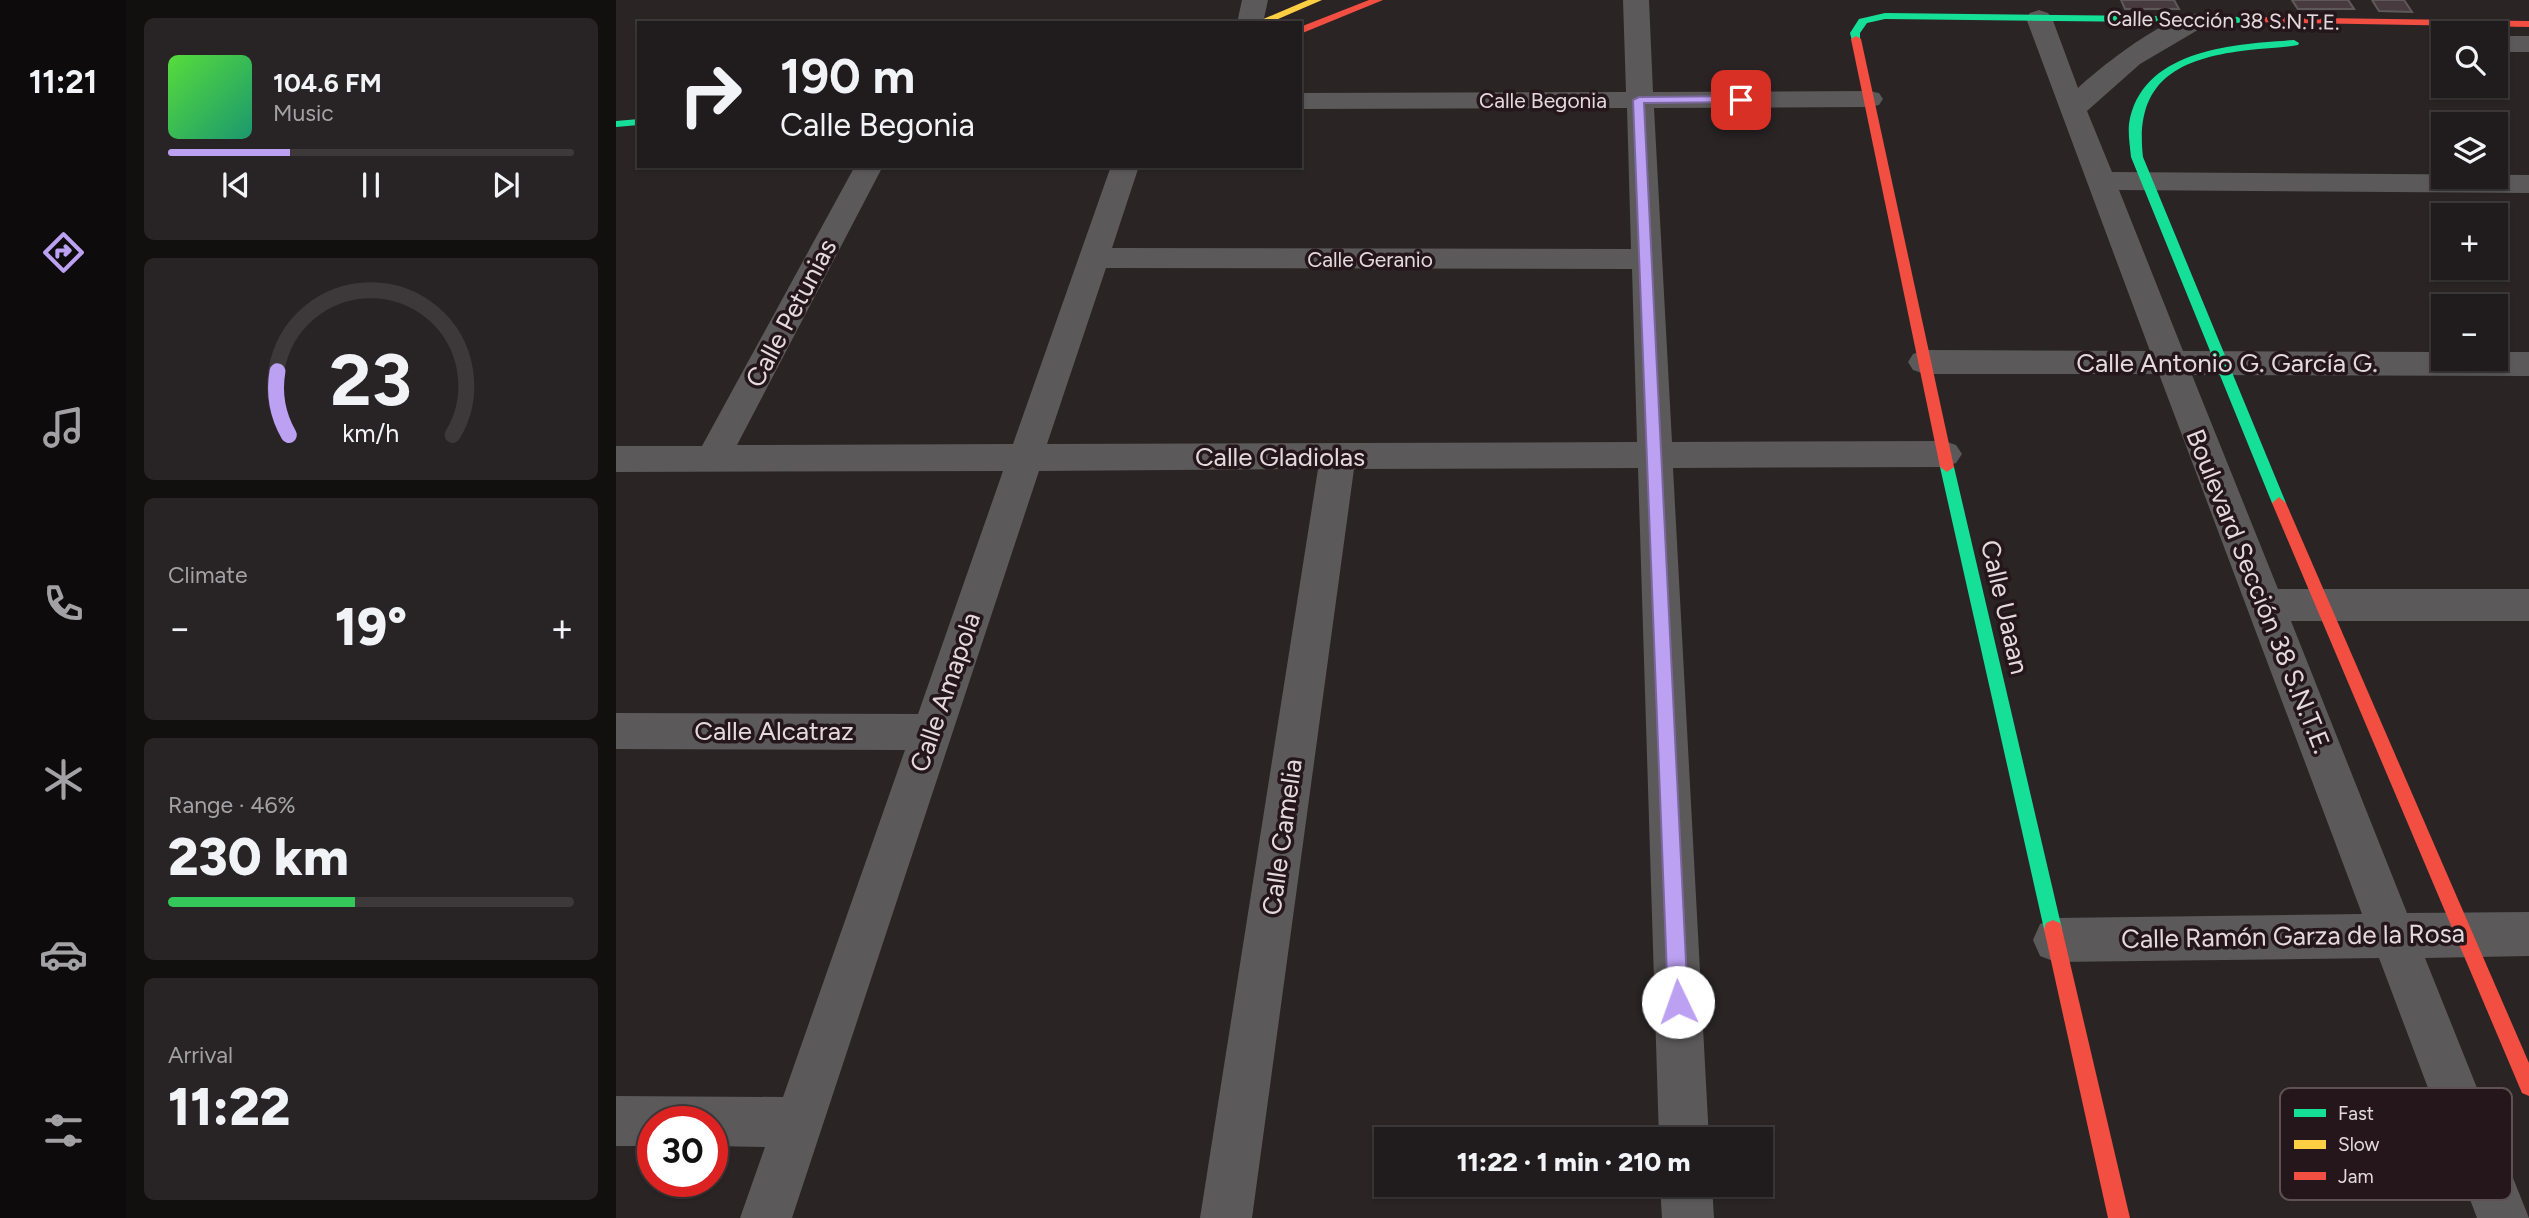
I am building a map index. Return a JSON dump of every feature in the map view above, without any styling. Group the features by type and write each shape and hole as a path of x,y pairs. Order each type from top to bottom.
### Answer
{"street":[{"path":"1250,21 1255,0"},
{"path":"1264,21 1317,0"},
{"path":"1302,30 1378,0"},
{"path":"1636,0 1683,1127"},
{"name":"Calle Sección 38 S.N.T.E.","path":"1875,16 2199,19 2529,29"},
{"name":"Calle Uaaan","path":"1875,16 1857,25 1856,33 1869,99 1944,454 2119,1218"},
{"name":"Boulevard Sección 38 S.N.T.E.","path":"2039,18 2168,363 2266,605 2453,1088"},
{"path":"2073,110 2113,68 2137,51 2199,19"},
{"name":"Calle Sección 38 S.N.T.E.","path":"2508,39 2529,29"},
{"name":"Calle Sección 38 S.N.T.E.","path":"2174,67 2195,58 2240,47 2309,43"},
{"name":"Boulevard Sección 38 S.N.T.E.","path":"2174,67 2147,89 2140,98 2133,117 2132,135 2146,181 2219,363 2529,1086"},
{"name":"Calle Begonia","path":"1302,101 1869,99"},
{"path":"616,124 637,122"},
{"name":"Calle Petunias","path":"712,459 868,168"},
{"name":"Calle Amapola","path":"766,1218 1124,168"},
{"path":"2100,181 2524,191"},
{"name":"Calle Geranio","path":"1094,258 1645,259"},
{"name":"Calle Antonio G. García G.","path":"1925,362 2529,364"},
{"name":"Calle Gladiolas","path":"616,459 1944,454"},
{"name":"Calle Camelia","path":"1226,1218 1338,457"},
{"path":"2266,605 2529,605"},
{"name":"Calle Alcatraz","path":"616,731 931,732"},
{"name":"Calle Ramón Garza de la Rosa","path":"2056,940 2393,933 2529,934"},
{"path":"616,1121 798,1122"},
{"path":"1687,1197 1688,1218"},
{"name":"Boulevard Sección 38 S.N.T.E.","path":"2496,1200 2503,1218"}],"building":[{"path":"2121,0 2174,0 2179,9 2125,9"},
{"path":"2292,0 2348,0 2354,9 2298,9"},
{"path":"2292,0 2348,0 2354,9 2298,9"},
{"path":"2372,0 2404,0 2412,12 2379,11"}],"traffic: fast":[{"path":"1856,39 1855,33 1863,21 1885,16 2246,20"},
{"path":"2279,503 2137,157 2135,124 2141,100 2155,81 2173,68 2221,51 2294,43"},
{"path":"616,124 637,122"},
{"path":"1947,467 2053,929"}],"traffic: slow":[{"path":"1264,21 1317,0"}],"traffic: jam":[{"path":"1302,30 1378,0"},
{"path":"2246,20 2529,24"},
{"path":"1856,39 1947,467"},
{"path":"2279,503 2529,1086"},
{"path":"2053,929 2119,1218"}],"route":[{"path":"1678,1002 1639,100 1741,100"}]}
